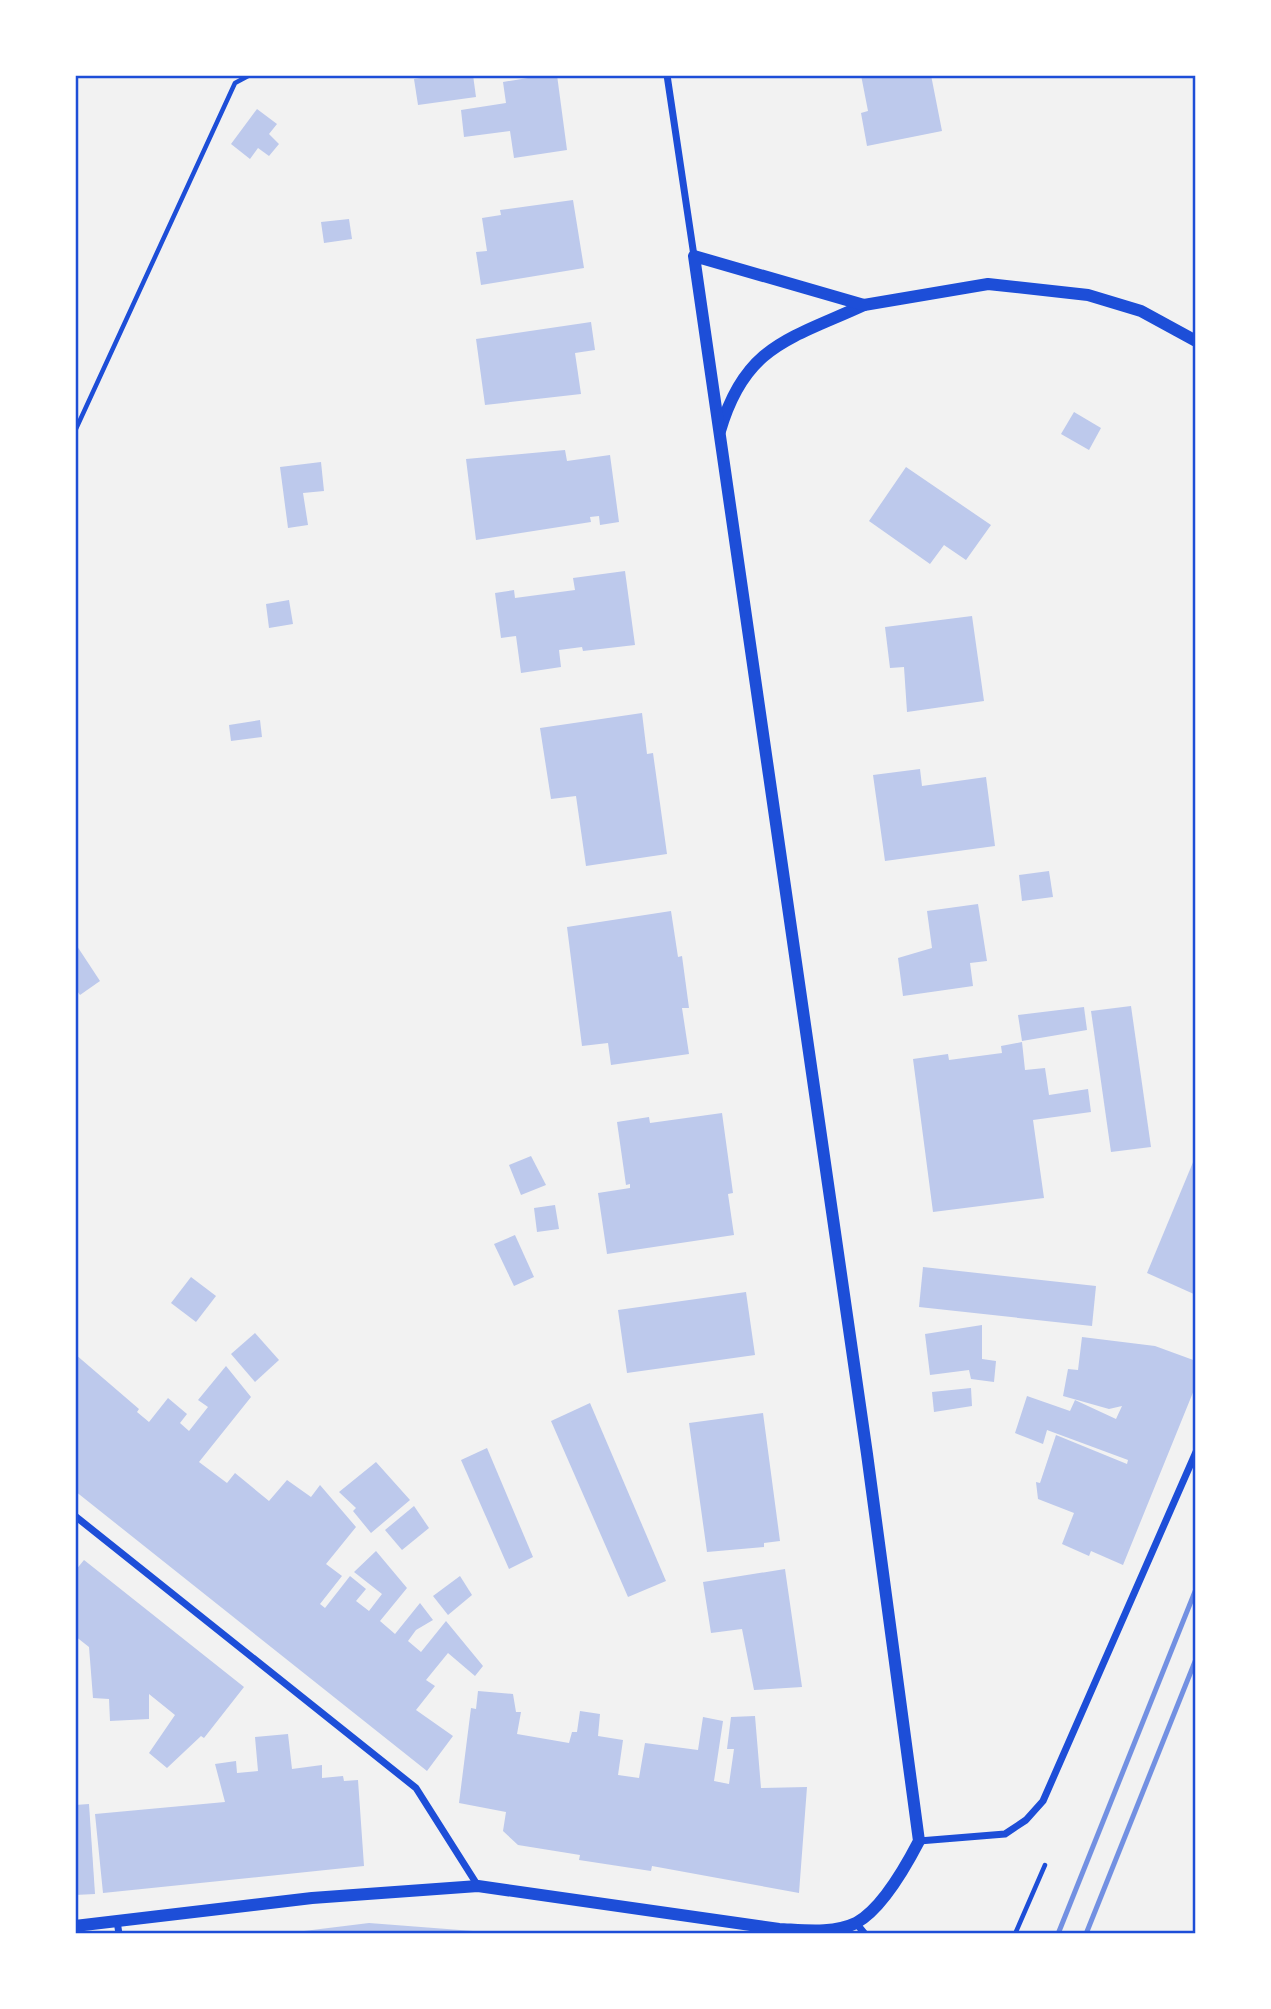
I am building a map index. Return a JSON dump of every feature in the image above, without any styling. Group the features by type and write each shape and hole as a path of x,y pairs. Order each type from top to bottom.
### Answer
{"street":[{"path":"75,1926 118,1928 312,1898 478,1886 779,1929 823,1930 856,1923 897,1883 919,1841 865,1440 667,75"},
{"path":"694,256 864,304"},
{"path":"719,436 729,399 757,360 774,347 864,304 988,284 1088,295 1141,311 1196,341"},
{"path":"919,1841 1005,1834 1026,1820 1043,1801 1196,1452"},
{"path":"75,1516 416,1787 478,1886"},
{"path":"856,1923 865,1934"}],"path":[{"path":"75,431 235,83 250,75"},
{"path":"1015,1934 1045,1866"}],"building":[{"path":"473,75 476,97 418,105 414,79"},
{"path":"557,75 567,150 514,158 510,131 464,137 461,110 506,103 503,82"},
{"path":"861,75 931,75 942,131 867,146 861,113 868,111"},
{"path":"257,109 277,124 269,134 279,144 269,156 258,148 250,159 231,144"},
{"path":"573,200 584,268 481,285 476,252 487,251 482,218 501,215 500,210"},
{"path":"349,219 352,239 324,243 321,222"},
{"path":"591,322 595,350 575,353 581,394 485,405 476,339"},
{"path":"1074,412 1101,428 1089,450 1061,434"},
{"path":"565,450 567,461 610,455 619,522 600,525 599,516 590,517 591,522 476,540 466,459"},
{"path":"321,462 324,491 303,493 308,525 288,528 280,467"},
{"path":"906,467 991,525 966,560 944,545 930,564 869,521"},
{"path":"625,571 635,645 583,651 582,647 559,650 561,667 521,673 516,636 501,638 495,593 514,590 515,598 575,590 573,578"},
{"path":"289,600 293,624 269,628 266,604"},
{"path":"972,616 984,701 907,712 904,667 890,668 885,627"},
{"path":"642,713 647,754 653,753 667,854 586,866 576,796 551,799 540,728"},
{"path":"260,720 262,737 231,741 229,725"},
{"path":"920,769 922,786 986,777 995,846 885,861 873,775"},
{"path":"1049,871 1053,897 1022,901 1019,875"},
{"path":"978,904 987,961 970,963 973,986 903,996 898,958 932,948 927,911"},
{"path":"671,911 678,957 682,956 689,1008 682,1008 689,1054 611,1065 608,1043 582,1046 567,927"},
{"path":"75,943 100,981 80,995 75,988"},
{"path":"1131,1006 1151,1147 1111,1152 1091,1011"},
{"path":"1084,1007 1087,1030 1022,1041 1018,1015"},
{"path":"1022,1042 1025,1070 1045,1068 1049,1095 1088,1089 1091,1112 1033,1120 1044,1198 933,1212 913,1059 948,1054 949,1060 1002,1053 1001,1046"},
{"path":"722,1113 733,1193 728,1194 734,1235 607,1254 598,1193 630,1188 630,1184 626,1185 617,1122 649,1117 650,1123"},
{"path":"1196,1155 1196,1295 1147,1273"},
{"path":"531,1156 546,1185 521,1195 509,1165"},
{"path":"555,1205 559,1229 537,1232 534,1208"},
{"path":"515,1235 534,1277 514,1286 494,1244"},
{"path":"923,1267 1096,1286 1092,1326 919,1307"},
{"path":"191,1277 216,1296 196,1322 171,1303"},
{"path":"746,1292 755,1355 627,1373 618,1310"},
{"path":"982,1325 982,1359 996,1361 994,1382 971,1379 969,1370 930,1375 925,1334"},
{"path":"255,1333 279,1360 255,1382 231,1354"},
{"path":"1082,1337 1155,1346 1196,1361 1196,1385 1123,1565 1091,1551 1089,1556 1062,1544 1074,1513 1038,1499 1036,1482 1040,1483 1056,1435 1127,1464 1128,1460 1047,1430 1043,1444 1015,1433 1027,1396 1070,1411 1075,1400 1116,1419 1122,1406 1109,1409 1063,1396 1068,1369 1078,1370"},
{"path":"75,1354 139,1409 137,1412 149,1422 168,1398 187,1414 180,1423 189,1431 208,1407 198,1400 226,1366 251,1397 199,1462 227,1483 235,1473 269,1501 287,1480 311,1497 320,1485 356,1527 326,1564 342,1576 320,1604 325,1608 350,1576 366,1589 356,1601 369,1611 382,1594 354,1572 376,1551 407,1588 380,1621 395,1634 420,1603 433,1620 416,1630 408,1641 421,1652 446,1621 483,1666 475,1676 448,1653 426,1680 435,1686 416,1710 453,1736 427,1771 75,1491"},
{"path":"971,1388 972,1406 934,1412 932,1392"},
{"path":"590,1403 666,1581 628,1597 551,1421"},
{"path":"763,1413 780,1541 764,1543 764,1547 707,1552 689,1423"},
{"path":"487,1448 533,1557 509,1569 461,1460"},
{"path":"376,1462 410,1500 371,1533 353,1511 356,1508 339,1492"},
{"path":"414,1506 429,1528 402,1550 385,1530"},
{"path":"84,1560 244,1687 204,1738 201,1736 167,1768 149,1753 175,1715 149,1694 149,1719 110,1721 109,1699 93,1698 89,1647 75,1636 75,1571"},
{"path":"785,1569 802,1687 754,1690 742,1629 711,1633 703,1582"},
{"path":"460,1576 472,1595 448,1615 433,1596"},
{"path":"478,1691 513,1694 516,1712 521,1712 517,1734 569,1743 572,1732 577,1732 580,1711 600,1714 598,1736 623,1740 618,1775 639,1778 645,1743 698,1750 703,1717 723,1721 714,1781 729,1784 734,1749 727,1749 731,1717 755,1716 761,1788 807,1787 799,1893 652,1866 651,1871 579,1860 580,1855 518,1845 503,1831 506,1812 459,1803 471,1708 476,1709"},
{"path":"288,1734 292,1769 322,1765 322,1778 343,1776 344,1781 358,1780 364,1866 103,1893 95,1814 225,1802 215,1764 236,1761 237,1773 258,1771 255,1737"},
{"path":"89,1804 95,1894 75,1895 75,1805"},
{"path":"369,1923 486,1934 305,1934 304,1931"}],"railway":[{"path":"1058,1934 1196,1589"},
{"path":"1086,1934 1196,1659"}]}
